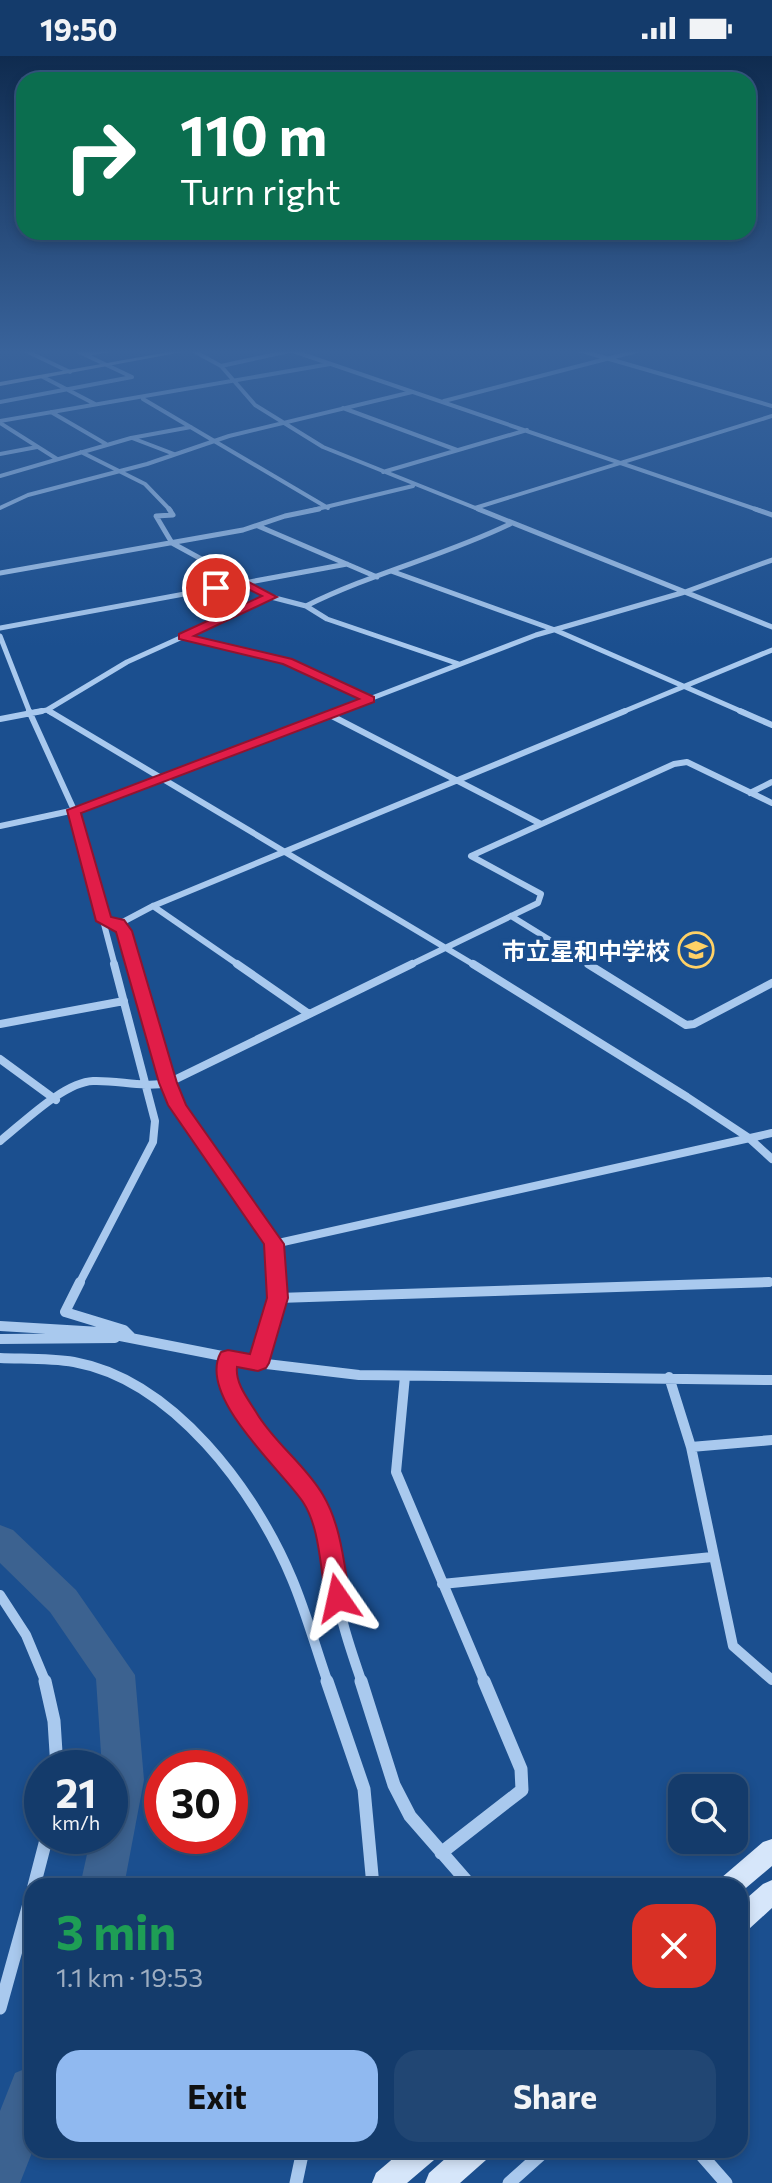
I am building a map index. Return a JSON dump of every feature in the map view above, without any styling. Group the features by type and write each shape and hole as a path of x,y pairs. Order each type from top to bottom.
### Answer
{"street":[{"path":"0,454 26,449"},
{"path":"42,449 57,459"},
{"path":"0,476 90,449"},
{"path":"161,449 174,454"},
{"path":"0,508 28,495 124,471 187,449"},
{"path":"226,449 302,490 328,508"},
{"path":"328,449 772,627"},
{"path":"583,449 772,515"},
{"path":"473,508 667,449"},
{"path":"382,472 458,450"},
{"path":"81,452 124,471 166,502 173,515 156,516 172,543 243,583 271,597 306,606 327,619 460,665"},
{"path":"0,573 258,526 285,516 415,485"},
{"path":"306,606 391,571 453,551 510,524"},
{"path":"258,526 377,577"},
{"path":"0,826 74,810 555,630 685,592 772,560"},
{"path":"0,628 347,564"},
{"path":"391,571 555,630 772,725"},
{"path":"0,719 47,710 127,662 271,597"},
{"path":"0,636 15,680 74,810 155,1121 153,1142 65,1312 124,1330 132,1338"},
{"path":"183,636 288,661 370,700"},
{"path":"104,921 119,924 153,906 772,650"},
{"path":"47,710 447,948 749,1138 772,1159"},
{"path":"330,715 541,824"},
{"path":"0,1141 72,1086 88,1081 144,1088 168,1083 538,903 541,894 471,856 674,764 687,762 772,803"},
{"path":"750,793 772,782"},
{"path":"153,906 309,1014"},
{"path":"511,916 686,1025 694,1024 772,983"},
{"path":"119,924 177,1105 274,1244 278,1298 258,1363"},
{"path":"0,1024 124,1001"},
{"path":"0,1059 56,1100"},
{"path":"274,1244 772,1133"},
{"path":"278,1298 772,1282"},
{"path":"0,1326 100,1332 258,1363 359,1375 772,1380"},
{"path":"0,1339 132,1338"},
{"path":"228,1357 226,1373 231,1390 257,1433 313,1498 324,1525 343,1622 394,1785 410,1816 464,1878"},
{"path":"0,1358 74,1362 130,1381 170,1408 206,1444 258,1512 292,1578 360,1775 372,1878"},
{"path":"405,1376 396,1472 521,1769 522,1790 441,1853"},
{"path":"669,1377 691,1447 733,1646 772,1680"},
{"path":"691,1447 772,1440"},
{"path":"442,1584 712,1557"},
{"path":"0,1595 23,1625 48,1684 57,1750"},
{"path":"739,1878 772,1850"},
{"path":"36,1878 42,1854"},
{"path":"748,1913 772,1892"},
{"path":"0,2008 24,1922"},
{"path":"296,2183 301,2158"},
{"path":"386,2183 415,2158"},
{"path":"439,2183 467,2158"},
{"path":"509,2183 537,2158"},
{"path":"704,2158 726,2183"}],"waterway":[{"path":"0,1540 63,1601 115,1675 123,1780 104,1878"},
{"path":"0,2173 24,2111"}],"place":[{"name":"市立星和中学校","path":"696,950"}],"route":[{"path":"216,588 243,583 271,597 183,636 288,661 370,700 89,807 74,810 104,921 119,924 124,931 177,1105 274,1244 278,1298 258,1363 228,1357 226,1373 231,1390 257,1433 313,1498 324,1525 338,1598"}]}
